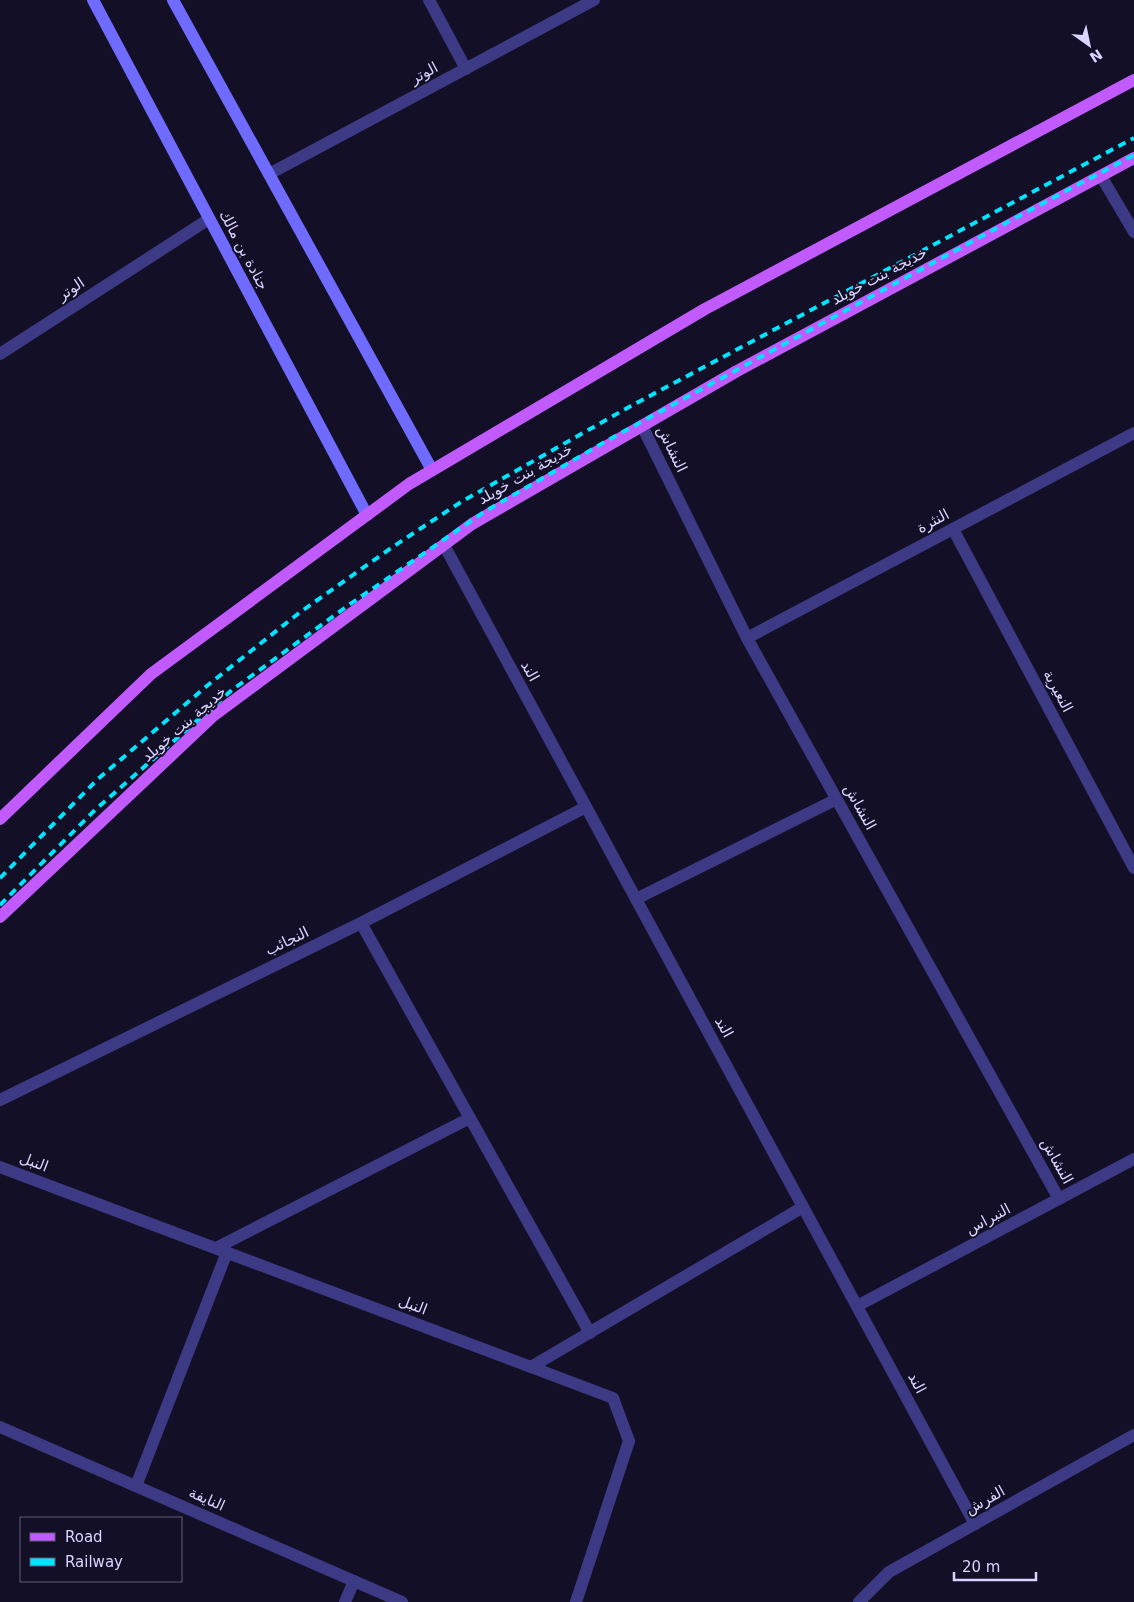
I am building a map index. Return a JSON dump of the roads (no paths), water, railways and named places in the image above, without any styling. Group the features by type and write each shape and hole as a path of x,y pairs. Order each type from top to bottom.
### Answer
{"main road":[{"path":"0,819 151,674 409,484 705,309 1134,80"},
{"name":"خديجة بنت خويلد","path":"0,917 213,716 472,524 737,371 1134,158"}],"street":[{"name":"جنادة بن مالك","path":"93,0 367,515"},
{"path":"173,0 432,470"},
{"path":"429,0 466,69"},
{"name":"الوتر","path":"269,174 594,0"},
{"path":"1101,176 1134,232"},
{"name":"الوتر","path":"0,353 209,219"},
{"name":"النشاش","path":"642,426 747,638 1059,1199"},
{"name":"النثرة","path":"747,638 1134,433"},
{"name":"النعيرية","path":"953,529 1134,868"},
{"name":"الند","path":"444,545 975,1524"},
{"path":"636,899 837,799"},
{"name":"النجائب","path":"0,1100 362,923 586,807"},
{"path":"362,923 590,1333"},
{"path":"136,1486 222,1250 470,1118"},
{"name":"النبراس","path":"857,1306 1134,1160"},
{"name":"النبل","path":"0,1167 613,1398 629,1441 576,1602"},
{"path":"531,1367 803,1207"},
{"name":"النايفة","path":"0,1427 402,1602"},
{"name":"الفرش","path":"858,1602 889,1572 1134,1435"},
{"path":"345,1602 354,1581"}],"railway":[{"path":"0,878 98,779 208,685 299,613 394,546 461,502 629,407 1134,138"},
{"path":"0,905 95,810 232,690 346,607 484,512 610,439 1134,155"}]}
